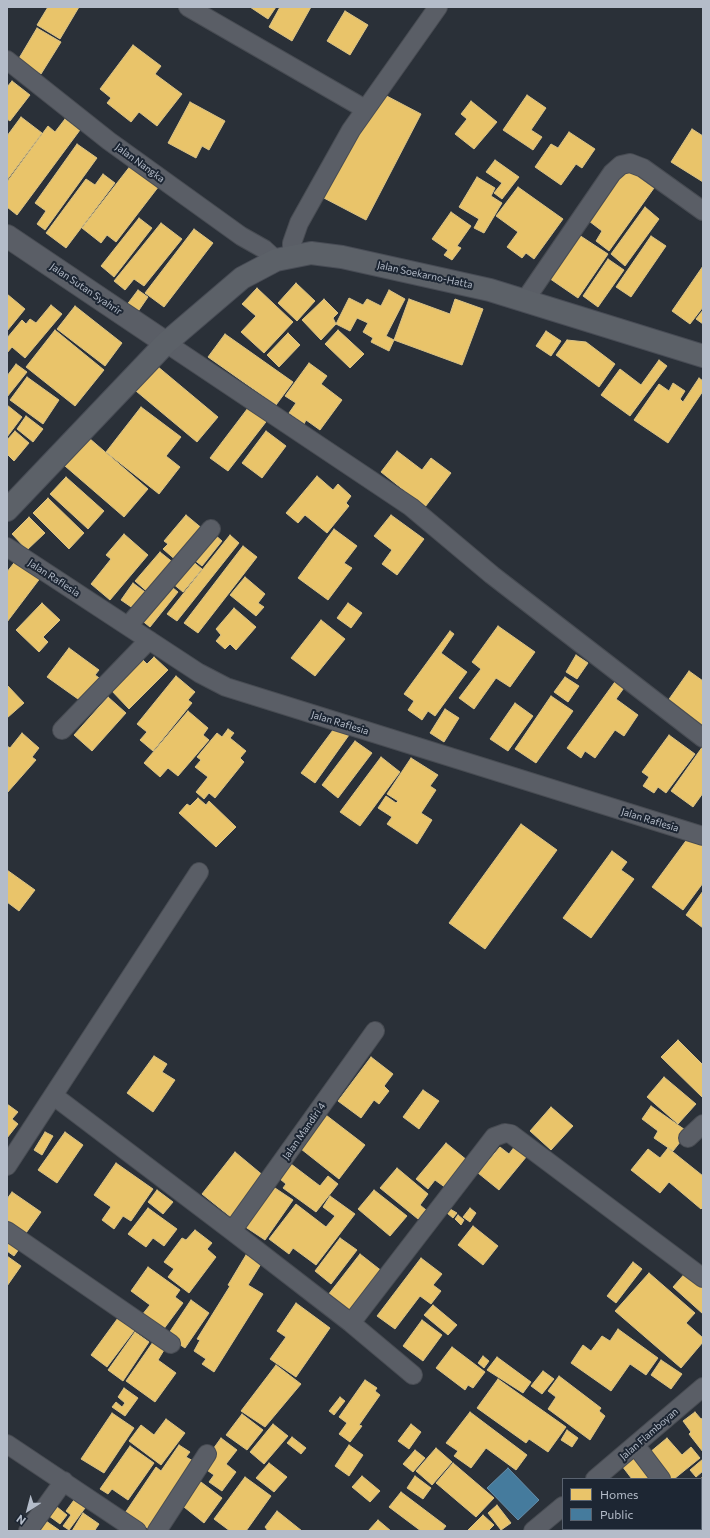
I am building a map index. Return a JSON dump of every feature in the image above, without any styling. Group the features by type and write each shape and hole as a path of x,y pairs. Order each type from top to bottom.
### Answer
{"main road":[{"name":"Jalan Soekarno-Hatta","path":"7,510 166,342 242,278 284,258 311,253 342,257 490,290 703,356"}],"street":[{"path":"188,7 365,109"},
{"path":"284,258 292,243 299,224 351,130 438,7"},
{"name":"Jalan Nangka","path":"7,60 109,141 241,236 284,258"},
{"path":"524,300 612,173 621,165 630,163 643,168 703,211"},
{"name":"Jalan Sutan Syahrir","path":"7,236 166,342"},
{"path":"166,342 411,507 492,575 703,738"},
{"path":"128,626 211,529"},
{"name":"Jalan Raflesia","path":"7,547 199,673 226,687 703,836"},
{"path":"62,730 149,640"},
{"path":"7,1166 199,872"},
{"name":"Jalan Mandiri 4","path":"232,1231 375,1031"},
{"path":"54,1096 351,1323 413,1375"},
{"path":"688,1138 703,1124"},
{"path":"351,1323 494,1137 505,1133 511,1134 703,1278"},
{"path":"7,1231 171,1344"},
{"name":"Jalan Flamboyan","path":"596,1478 636,1446 703,1387"},
{"path":"7,1444 137,1531"},
{"path":"636,1446 660,1478"},
{"path":"157,1531 207,1454"},
{"path":"28,1531 64,1481"},
{"path":"533,1531 562,1507"}],"building: Homes":[{"path":"48,7 79,7 60,39 37,25"},
{"path":"250,7 276,7 268,19"},
{"path":"280,7 311,7 292,41 269,27"},
{"path":"345,11 368,25 350,55 327,41"},
{"path":"37,28 61,42 41,74 18,60"},
{"path":"133,45 161,66 155,74 182,94 157,126 139,112 131,122 107,103 111,98 100,89"},
{"path":"12,81 30,95 10,121 7,119 7,87"},
{"path":"381,93 421,114 366,220 322,197"},
{"path":"527,95 546,108 531,130 542,137 533,150 503,130"},
{"path":"471,101 497,122 474,149 455,134 467,119 461,114"},
{"path":"190,102 225,121 209,150 202,146 196,158 168,143"},
{"path":"21,117 42,133 7,180 7,136"},
{"path":"65,119 80,130 17,215 7,207 7,182 48,126 55,132"},
{"path":"692,129 703,136 703,182 671,162"},
{"path":"569,132 595,149 582,168 576,164 561,185 535,167 551,144 558,148"},
{"path":"77,144 97,158 45,230 37,224 46,211 35,203"},
{"path":"495,160 519,177 502,199 494,193 502,183 486,172"},
{"path":"131,165 159,186 116,242 107,235 101,243 82,228"},
{"path":"627,168 654,188 609,251 596,241 602,231 589,221"},
{"path":"103,174 115,183 66,248 46,233 86,179 95,185"},
{"path":"477,177 495,188 491,196 502,203 484,233 474,228 479,219 459,207"},
{"path":"518,187 563,219 534,259 526,253 522,258 507,247 518,232 496,216"},
{"path":"645,207 659,219 625,266 611,254"},
{"path":"451,212 471,226 457,246 461,248 452,260 444,255 448,250 432,239"},
{"path":"139,218 152,228 114,277 101,266"},
{"path":"161,223 182,239 144,286 134,279 125,290 114,281"},
{"path":"194,229 213,243 164,307 145,293"},
{"path":"576,233 608,254 578,298 546,276"},
{"path":"651,236 666,246 631,297 616,287"},
{"path":"608,259 624,270 598,307 583,296"},
{"path":"703,266 703,307 690,324 672,311"},
{"path":"296,283 315,301 297,321 278,303"},
{"path":"257,288 293,322 264,353 241,332 256,316 242,304"},
{"path":"138,290 148,297 137,313 126,306"},
{"path":"389,290 405,299 386,336 394,340 389,351 371,342 373,338 363,332 368,323 357,318 350,331 336,324 349,298 363,305 367,299 381,306"},
{"path":"7,294 25,309 7,331"},
{"path":"324,299 338,313 333,318 336,324 321,340 302,320"},
{"path":"409,299 450,314 455,299 483,309 462,365 394,340"},
{"path":"51,305 62,314 25,358 12,347 7,353 7,338 22,320 26,324 30,319 36,323"},
{"path":"75,306 122,343 105,366 57,329"},
{"path":"703,310 703,324 696,319"},
{"path":"55,330 104,370 75,406 26,367"},
{"path":"338,330 364,354 350,368 325,344"},
{"path":"546,331 561,341 551,356 536,346"},
{"path":"288,333 300,345 279,367 267,355"},
{"path":"225,334 293,382 276,405 208,357"},
{"path":"567,340 586,342 615,364 599,387 556,355"},
{"path":"659,360 667,366 630,416 601,395 620,369 641,385"},
{"path":"309,363 327,376 321,384 342,400 320,430 306,420 304,424 289,413 296,403 285,396"},
{"path":"16,364 27,372 7,397 7,376"},
{"path":"157,366 218,417 197,442 136,391"},
{"path":"27,377 59,400 43,424 10,400"},
{"path":"699,378 703,381 703,391 668,443 634,420 659,384 669,391 673,383 685,391 680,399 683,402"},
{"path":"251,404 269,418 228,471 210,458"},
{"path":"7,405 22,417 7,437"},
{"path":"141,407 181,437 166,456 180,467 159,494 106,452"},
{"path":"26,416 43,429 33,442 17,429"},
{"path":"15,431 29,443 14,461 7,454 7,440"},
{"path":"266,431 286,446 262,478 242,463"},
{"path":"89,438 148,489 124,517 65,466"},
{"path":"397,451 422,470 431,458 451,473 425,507 381,472"},
{"path":"317,476 333,490 338,484 351,496 346,503 349,506 327,533 305,515 298,523 286,513"},
{"path":"66,477 104,511 88,529 50,494"},
{"path":"48,498 84,533 69,549 33,513"},
{"path":"186,515 204,530 178,562 163,549 168,544 164,541"},
{"path":"391,515 424,539 397,575 382,564 392,550 374,536"},
{"path":"29,517 45,533 27,550 12,534"},
{"path":"334,529 357,546 344,563 352,568 328,600 298,578"},
{"path":"124,534 148,555 110,600 91,584 111,559 106,555"},
{"path":"214,534 222,541 202,566 193,559"},
{"path":"230,535 239,543 177,621 167,614"},
{"path":"243,546 257,557 198,633 184,623"},
{"path":"160,552 175,564 150,594 135,581"},
{"path":"17,559 41,577 7,622 7,572"},
{"path":"191,560 202,569 183,592 172,583"},
{"path":"245,577 265,594 258,603 264,607 256,616 230,595"},
{"path":"133,583 149,595 137,611 121,600"},
{"path":"168,584 178,592 150,627 140,619"},
{"path":"42,603 60,620 43,637 48,642 39,652 16,630"},
{"path":"348,603 362,613 351,628 337,618"},
{"path":"234,608 256,627 236,650 230,644 225,649 216,641 221,635 216,629"},
{"path":"321,620 345,639 315,676 291,658"},
{"path":"498,626 535,652 510,687 496,678 474,709 459,698 481,669 472,662"},
{"path":"450,631 454,634 441,653 467,672 435,716 428,711 422,720 408,710 414,701 404,694"},
{"path":"69,648 99,670 95,675 102,680 85,704 47,677"},
{"path":"576,655 588,663 577,679 566,672"},
{"path":"154,657 168,670 129,709 110,689 141,658 147,664"},
{"path":"689,671 703,681 703,728 667,702"},
{"path":"176,676 195,692 188,700 192,703 153,751 140,740 147,732 137,724"},
{"path":"565,677 579,686 568,702 554,692"},
{"path":"617,679 626,685 616,699 638,715 624,736 615,730 595,758 585,751 581,758 567,748"},
{"path":"7,685 24,703 7,718"},
{"path":"551,696 573,711 536,763 515,749"},
{"path":"108,697 126,713 92,751 74,735"},
{"path":"515,703 533,716 508,751 490,739"},
{"path":"445,709 459,718 444,742 430,733"},
{"path":"188,711 208,728 203,735 209,740 178,776 168,768 160,777 144,763"},
{"path":"336,726 349,735 315,783 301,773"},
{"path":"228,729 234,733 230,738 246,751 240,758 244,762 215,798 209,793 204,799 196,792 208,777 195,767 201,760 197,757 217,733 222,737"},
{"path":"22,733 39,748 32,757 36,760 7,793 7,746 10,748"},
{"path":"669,735 695,754 666,793 658,787 654,793 643,786 649,777 642,772"},
{"path":"355,741 372,753 338,798 322,785"},
{"path":"703,746 703,793 693,807 671,791"},
{"path":"381,757 400,772 360,826 340,812"},
{"path":"411,758 438,775 430,786 436,790 421,813 432,820 417,844 387,824 392,817 378,808 386,796 396,803 398,801 387,794"},
{"path":"198,798 206,805 209,801 236,827 216,847 179,813 187,804 190,806"},
{"path":"521,824 557,850 485,949 449,923"},
{"path":"688,838 703,842 703,883 683,910 652,887"},
{"path":"612,851 627,862 621,870 634,879 591,938 563,918"},
{"path":"7,870 35,890 19,911 7,902"},
{"path":"703,891 703,928 686,915"},
{"path":"678,1040 703,1065 703,1098 661,1057"},
{"path":"154,1056 167,1064 162,1072 175,1080 153,1112 127,1093"},
{"path":"371,1057 393,1074 384,1086 389,1091 379,1104 374,1100 361,1118 338,1101"},
{"path":"664,1077 696,1104 678,1124 647,1097"},
{"path":"423,1090 439,1101 419,1129 403,1117"},
{"path":"7,1104 18,1112 12,1119 18,1124 7,1138"},
{"path":"651,1106 688,1132 673,1151 654,1138 658,1131 642,1119"},
{"path":"551,1107 573,1126 551,1150 530,1131"},
{"path":"322,1112 365,1145 339,1179 296,1145"},
{"path":"45,1132 53,1136 42,1155 34,1150"},
{"path":"65,1132 83,1145 57,1183 38,1170"},
{"path":"446,1143 468,1161 446,1188 435,1180 428,1189 416,1179"},
{"path":"515,1146 527,1156 499,1190 478,1173 500,1147 509,1154"},
{"path":"668,1148 703,1176 703,1207 701,1209 669,1182 660,1193 631,1170 648,1149 660,1158"},
{"path":"235,1152 265,1177 232,1218 202,1194"},
{"path":"116,1163 153,1189 131,1221 123,1216 114,1229 102,1220 111,1207 94,1195"},
{"path":"291,1164 320,1186 328,1176 338,1184 316,1212 283,1188 286,1184 280,1179"},
{"path":"397,1168 428,1194 420,1205 426,1210 418,1219 380,1188"},
{"path":"272,1186 293,1200 265,1240 244,1226"},
{"path":"157,1190 173,1202 163,1214 148,1202"},
{"path":"374,1190 407,1216 390,1236 358,1209"},
{"path":"12,1192 41,1212 26,1233 7,1220 7,1199"},
{"path":"330,1196 355,1214 316,1265 293,1248 289,1254 269,1239 296,1204 326,1227 335,1216 323,1207"},
{"path":"148,1208 177,1229 164,1246 153,1238 146,1247 128,1234"},
{"path":"470,1208 476,1213 470,1222 463,1217"},
{"path":"450,1209 457,1213 453,1218 447,1213"},
{"path":"458,1215 464,1220 461,1225 455,1219"},
{"path":"473,1226 498,1246 483,1265 458,1245"},
{"path":"195,1230 212,1243 207,1249 216,1257 189,1293 168,1277 174,1269 164,1262 182,1238 186,1240"},
{"path":"7,1235 22,1245 14,1256 7,1251"},
{"path":"340,1238 357,1250 331,1284 315,1271"},
{"path":"360,1254 383,1272 351,1313 328,1295"},
{"path":"246,1255 261,1264 248,1285 263,1294 214,1372 202,1364 206,1359 194,1351 200,1340 197,1339 230,1286 228,1285"},
{"path":"7,1256 21,1266 7,1286"},
{"path":"421,1258 442,1274 433,1285 441,1291 431,1304 420,1296 395,1329 377,1316"},
{"path":"633,1262 642,1269 616,1303 607,1296"},
{"path":"148,1267 180,1290 175,1297 183,1303 163,1330 142,1315 150,1305 131,1291"},
{"path":"687,1271 703,1285 703,1314 673,1287"},
{"path":"649,1273 695,1313 686,1323 703,1338 703,1342 681,1368 615,1311"},
{"path":"191,1300 209,1313 185,1348 167,1336"},
{"path":"296,1303 330,1328 296,1377 270,1359 286,1337 277,1331"},
{"path":"433,1305 457,1325 448,1335 424,1315"},
{"path":"118,1318 134,1331 107,1367 91,1355"},
{"path":"422,1320 442,1335 423,1361 403,1346"},
{"path":"618,1329 658,1358 646,1375 630,1364 611,1391 571,1363 583,1345 591,1351 602,1336 610,1341"},
{"path":"135,1332 149,1342 123,1381 108,1370"},
{"path":"153,1342 164,1350 158,1360 176,1373 155,1402 126,1381"},
{"path":"452,1347 485,1372 473,1388 468,1385 465,1390 436,1368"},
{"path":"483,1356 489,1361 484,1368 478,1363"},
{"path":"497,1357 531,1382 523,1393 487,1370"},
{"path":"661,1360 682,1374 671,1389 651,1375"},
{"path":"276,1365 301,1384 265,1427 241,1411"},
{"path":"543,1371 554,1379 542,1394 531,1386"},
{"path":"559,1376 601,1408 599,1411 605,1416 590,1440 548,1409 556,1397 548,1391"},
{"path":"498,1379 566,1427 548,1452 529,1439 526,1443 477,1408"},
{"path":"365,1380 377,1388 375,1391 380,1395 359,1425 362,1426 350,1442 339,1434 347,1423 339,1417"},
{"path":"124,1388 138,1398 125,1416 112,1407 116,1402 122,1407 125,1403 118,1397"},
{"path":"340,1397 345,1401 334,1415 329,1411"},
{"path":"470,1412 527,1455 516,1470 486,1448 471,1468 454,1456 458,1451 446,1443"},
{"path":"695,1412 701,1419 703,1418 703,1452 689,1434 691,1432 683,1421"},
{"path":"112,1413 134,1428 104,1473 81,1459"},
{"path":"242,1414 263,1430 247,1450 226,1435"},
{"path":"166,1419 185,1433 161,1465 129,1441 141,1425 154,1435"},
{"path":"273,1424 288,1436 264,1464 250,1452"},
{"path":"411,1424 421,1432 409,1449 398,1441"},
{"path":"567,1430 578,1438 572,1447 561,1440"},
{"path":"292,1437 306,1448 301,1454 287,1443"},
{"path":"221,1438 237,1450 226,1464 236,1472 222,1491 209,1482 214,1475 201,1466"},
{"path":"667,1438 682,1455 691,1447 700,1458 675,1478 668,1478 649,1453"},
{"path":"179,1445 190,1452 186,1457 195,1462 149,1529 125,1513 156,1467 161,1471"},
{"path":"349,1445 363,1455 349,1476 335,1466"},
{"path":"130,1446 154,1463 128,1500 112,1489 108,1494 100,1489"},
{"path":"436,1448 452,1462 432,1485 416,1471"},
{"path":"415,1450 425,1458 413,1472 403,1464"},
{"path":"636,1455 653,1478 631,1478 622,1466"},
{"path":"703,1459 703,1471 696,1477 690,1470"},
{"path":"269,1463 287,1477 274,1492 256,1478"},
{"path":"453,1463 494,1498 476,1517 436,1483"},
{"path":"362,1476 380,1491 370,1502 352,1487"},
{"path":"415,1476 431,1488 423,1499 407,1488"},
{"path":"245,1477 271,1496 246,1531 230,1531 214,1519"},
{"path":"703,1477 703,1510 702,1508 702,1478"},
{"path":"197,1479 222,1498 204,1523 179,1503"},
{"path":"401,1492 446,1526 442,1531 421,1531 389,1507"},
{"path":"74,1500 85,1508 69,1530 63,1526 71,1515 66,1511"},
{"path":"52,1503 67,1515 60,1524 45,1513"},
{"path":"497,1505 511,1523 501,1530 488,1513"},
{"path":"277,1511 302,1531 268,1531 265,1527"},
{"path":"83,1513 99,1524 95,1530 97,1531 72,1531"},
{"path":"483,1515 494,1525 488,1531 467,1531"},
{"path":"378,1520 391,1531 368,1531"},
{"path":"46,1521 59,1530 59,1531 39,1531"},
{"path":"581,1530 632,1530 630,1531"}],"building: Public":[{"path":"508,1468 539,1500 518,1520 487,1488"}]}
